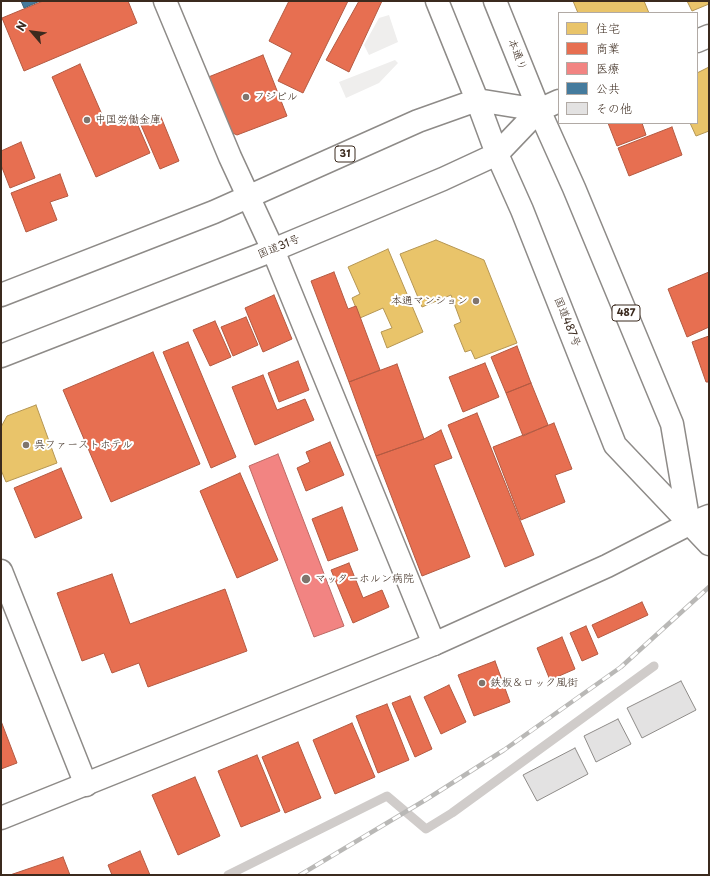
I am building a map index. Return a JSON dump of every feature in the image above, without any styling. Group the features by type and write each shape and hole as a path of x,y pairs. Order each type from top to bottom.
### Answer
{"main road":[{"path":"166,1 248,196 273,250 434,644"},
{"path":"437,1 477,100"},
{"name":"本通り","path":"495,1 539,110"},
{"path":"698,41 709,36"},
{"name":"31","path":"1,295 248,196 418,121 477,100 539,110"},
{"name":"国道487号","path":"477,100 496,154 522,210 615,445 709,544"},
{"path":"539,110 558,101"},
{"name":"国道31号","path":"1,356 273,250 443,179 496,154 539,110"},
{"name":"487","path":"539,110 574,188 672,424 689,524"},
{"path":"1,818 434,644 607,566 689,524 709,516"},
{"path":"1,571 86,785"}],"shaded area":[{"path":"389,15 398,42 369,55 364,45 379,18"},
{"path":"395,60 398,63 379,83 346,98 339,82"}],"building: 住宅":[{"path":"573,1 644,1 649,12 578,12"},
{"path":"687,1 709,1 709,4 692,11"},
{"path":"709,67 709,131 696,136 690,124 698,124 698,72"},
{"name":"本通マンション","path":"436,240 484,260 517,343 475,359 471,350 465,352 454,325 461,322 451,295 422,307 400,254"},
{"path":"388,249 423,332 387,348 381,332 392,328 383,308 360,318 352,298 360,294 348,267"},
{"name":"呉ファーストホテル","path":"36,405 57,463 6,482 1,470 1,427 7,416"}],"building: 商業":[{"path":"43,1 128,1 137,23 24,71 2,18"},
{"path":"289,1 348,1 303,93 278,81 292,53 269,41"},
{"path":"359,1 382,1 349,72 326,60"},
{"name":"フジビル","path":"263,55 287,116 237,135 226,130 206,78"},
{"name":"中国労働金庫","path":"80,64 107,126 133,114 150,153 96,177 52,77"},
{"path":"161,117 179,161 160,169 141,125"},
{"path":"608,124 642,124 646,135 617,146"},
{"path":"672,127 682,155 629,176 618,148"},
{"path":"21,142 35,178 10,188 1,165 1,151"},
{"path":"60,174 68,196 50,202 57,220 26,232 11,193"},
{"path":"334,272 348,309 356,306 380,370 349,382 311,281"},
{"path":"709,272 709,327 687,337 668,289"},
{"path":"274,295 292,339 263,352 245,308"},
{"path":"246,317 258,345 233,356 221,327"},
{"path":"215,321 231,357 210,366 193,330"},
{"path":"709,336 709,382 706,382 692,342"},
{"path":"188,342 236,457 211,468 163,352"},
{"path":"517,346 531,383 506,393 491,357"},
{"path":"153,352 200,464 111,502 63,390"},
{"path":"298,361 309,390 279,402 268,373"},
{"path":"485,363 499,397 463,412 449,377"},
{"path":"397,364 424,439 376,456 349,382"},
{"path":"263,375 277,410 305,399 314,420 255,445 232,387"},
{"path":"531,383 548,425 523,436 506,393"},
{"path":"477,413 534,555 505,567 448,425"},
{"path":"554,423 572,469 555,475 565,502 521,520 493,447"},
{"path":"441,430 452,458 434,465 470,557 422,576 376,456 424,439"},
{"path":"330,442 344,475 306,491 297,468 310,462 306,452"},
{"path":"61,468 82,518 35,538 14,488"},
{"path":"240,473 278,560 237,578 200,491"},
{"path":"342,507 358,550 328,561 312,519"},
{"path":"349,563 363,598 382,590 389,607 353,623 331,570"},
{"path":"112,574 130,624 225,589 247,651 148,687 139,663 112,673 104,653 82,661 57,593"},
{"path":"642,602 648,615 598,638 592,625"},
{"path":"586,626 598,654 582,661 570,633"},
{"path":"562,637 575,669 550,680 537,648"},
{"path":"495,661 510,702 474,716 458,675"},
{"path":"449,685 466,722 441,734 424,697"},
{"path":"410,696 432,749 415,757 392,703"},
{"path":"387,704 409,760 378,773 356,716"},
{"path":"1,721 17,763 1,769"},
{"path":"352,723 375,777 335,794 313,740"},
{"path":"298,742 321,798 285,813 262,757"},
{"path":"257,755 280,811 241,827 218,771"},
{"path":"195,777 220,836 178,855 152,795"},
{"path":"140,851 150,875 112,875 108,865"},
{"path":"63,857 70,875 10,875"}],"building: 医療":[{"path":"278,454 344,626 314,637 249,466"}],"building: 公共":[{"path":"21,1 40,1 24,8"}],"building: その他":[{"path":"681,681 696,710 642,738 627,708"},
{"path":"618,719 631,744 596,762 584,736"},
{"path":"575,748 588,774 537,801 523,775"}],"waterway":[{"path":"228,875 387,796 426,829 452,813 654,666"}],"railway":[{"path":"300,875 427,799 504,750 621,667 709,587"}],"place":[{"name":"フジビル","path":"246,97"},
{"name":"中国労働金庫","path":"87,120"},
{"name":"本通マンション","path":"476,301"},
{"name":"呉ファーストホテル","path":"26,445"},
{"name":"マッターホルン病院","path":"306,579"},
{"name":"鉄板＆ロック風街","path":"482,683"}]}
